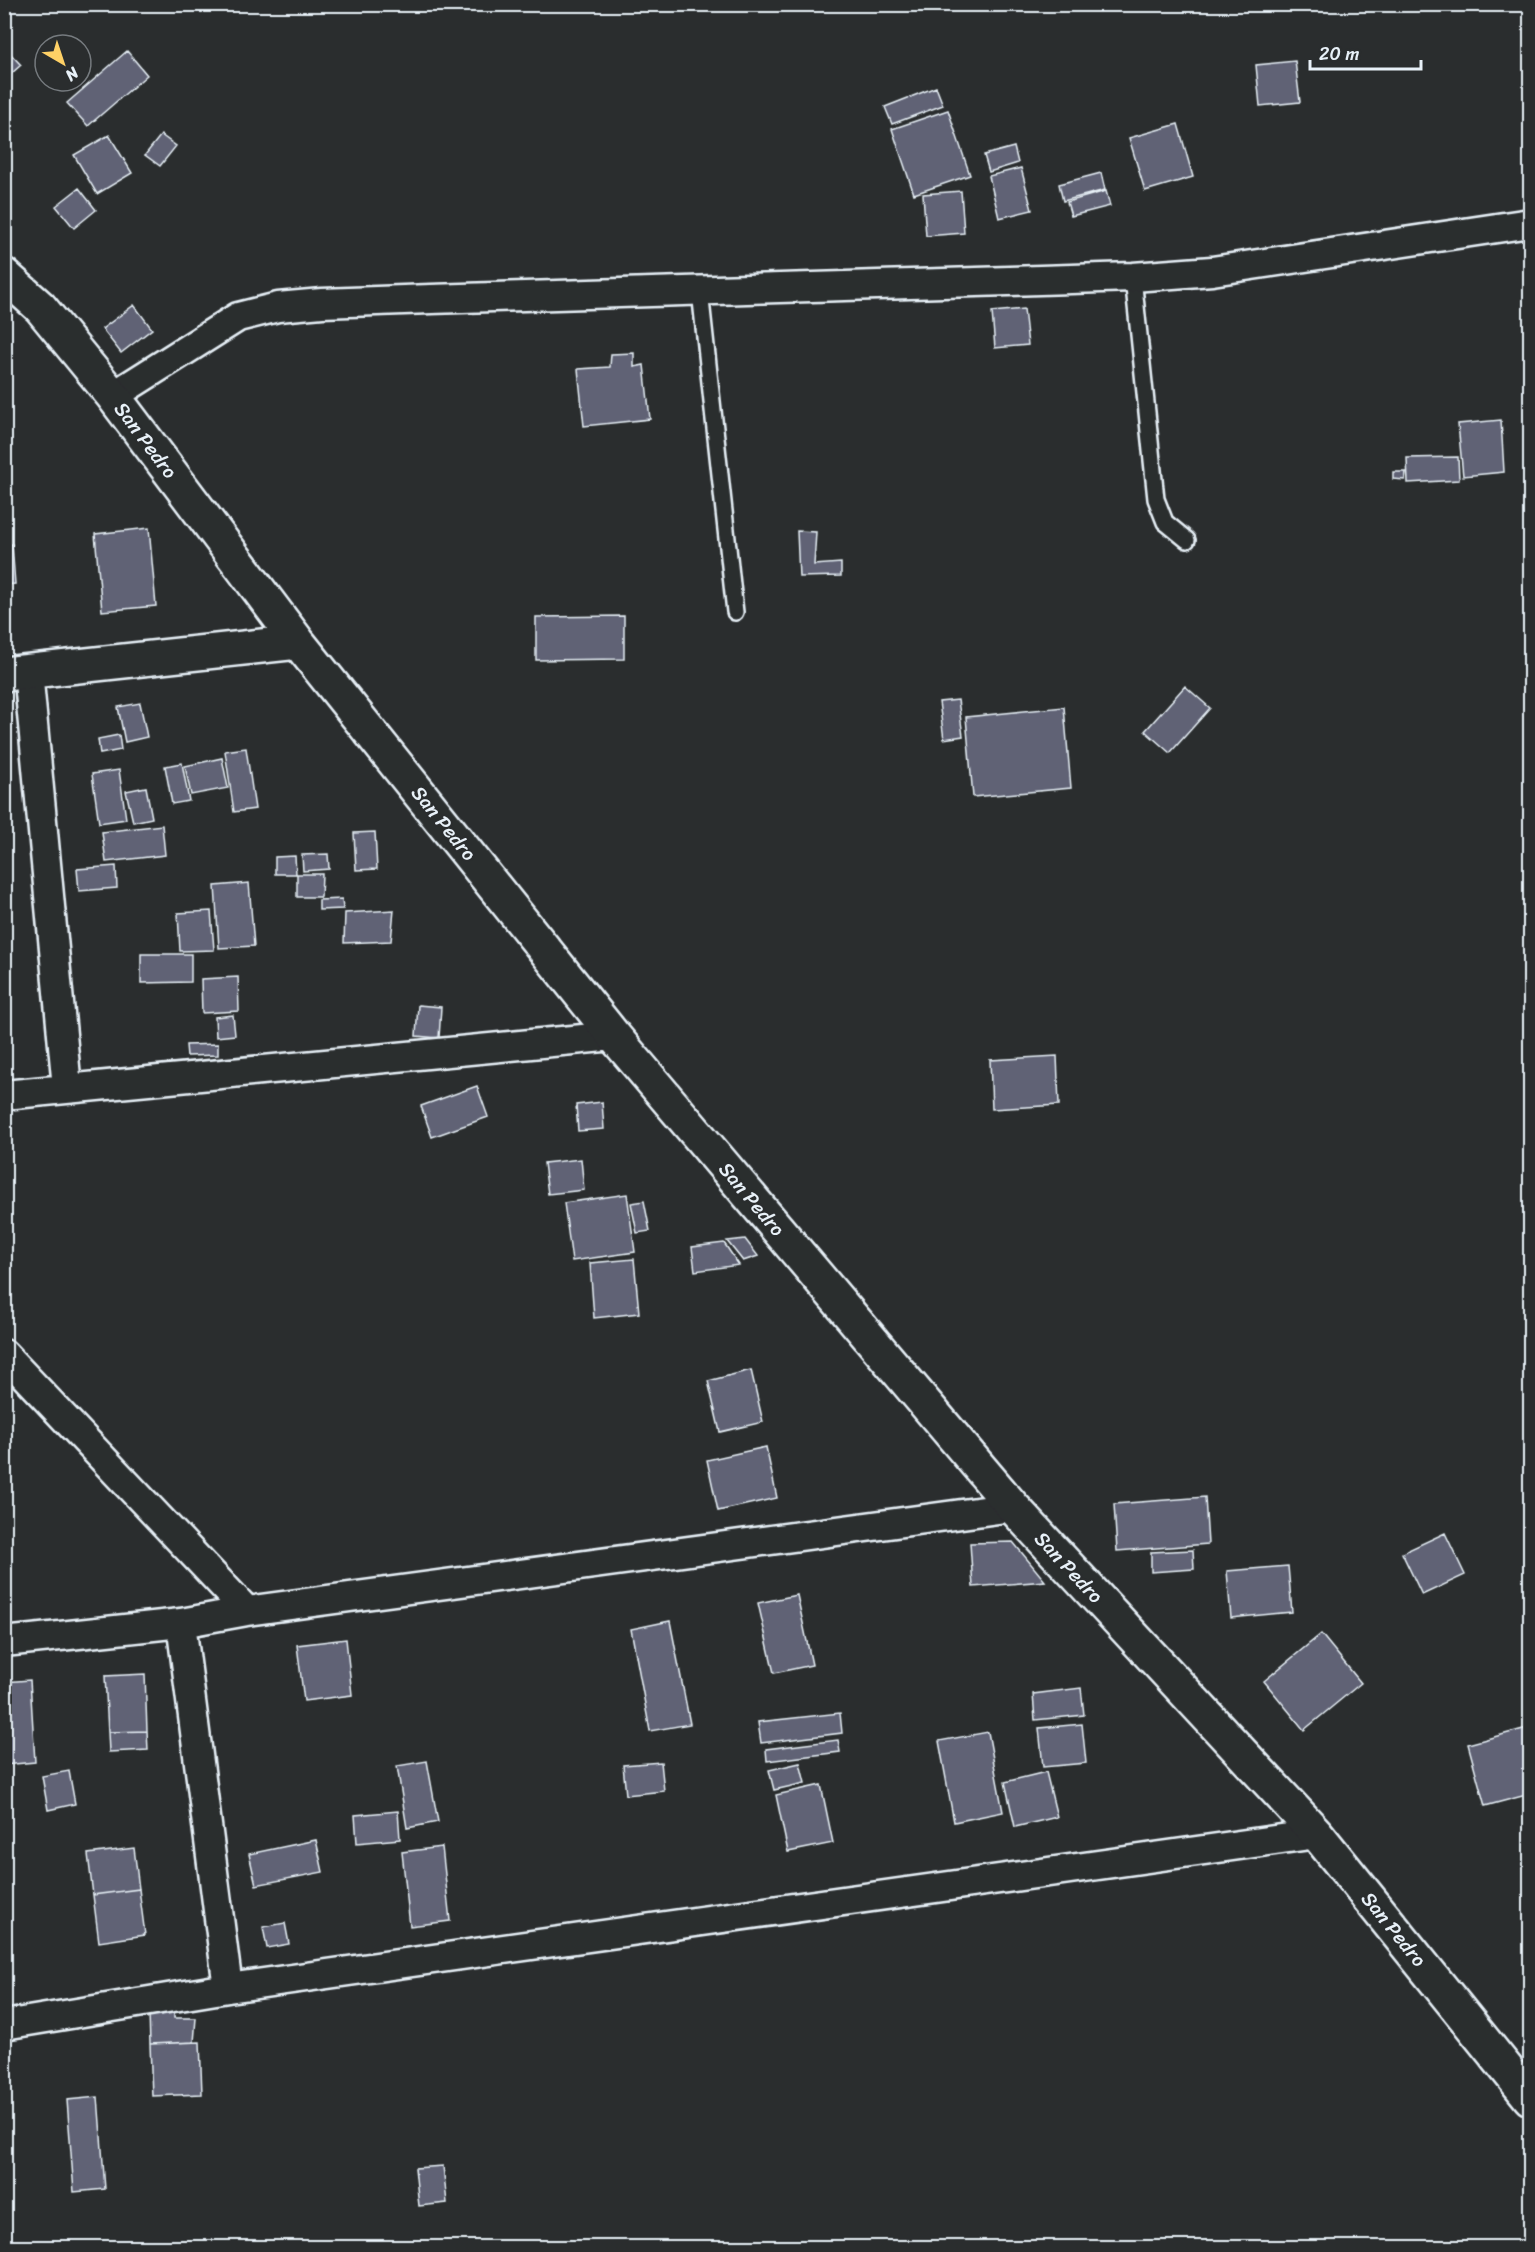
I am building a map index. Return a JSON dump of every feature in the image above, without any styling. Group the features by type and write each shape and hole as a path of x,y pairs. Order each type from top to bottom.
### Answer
{"street":[{"path":"113,396 238,317 278,307 431,298 1133,277 1212,271 1530,223"},
{"name":"San Pedro","path":"4,275 40,307 113,396 298,642 614,1036 1013,1507 1317,1834 1530,2098"},
{"path":"67,1088 16,672 298,642"},
{"path":"4,1095 614,1036"},
{"path":"4,1354 247,1611"},
{"path":"4,1642 182,1623 247,1611 1013,1507"},
{"path":"182,1623 228,1988"},
{"path":"4,2025 228,1988 1317,1834"}],"lane":[{"path":"1133,277 1156,499 1165,522 1187,540"},
{"path":"700,291 735,612"}],"building":[{"path":"4,47 21,65 4,80"},
{"path":"127,51 147,75 88,126 67,103 79,93 93,93 93,80"},
{"path":"1295,61 1300,102 1260,106 1256,65"},
{"path":"936,87 943,105 892,124 885,107"},
{"path":"948,110 970,175 914,194 892,129"},
{"path":"1178,124 1193,177 1145,191 1129,138"},
{"path":"109,135 132,173 97,194 74,155"},
{"path":"161,135 176,146 160,166 145,155"},
{"path":"1014,147 1018,163 989,172 984,155"},
{"path":"1021,168 1032,210 999,218 989,176"},
{"path":"1101,173 1105,190 1063,201 1059,184"},
{"path":"79,188 96,210 74,228 56,206"},
{"path":"961,191 964,233 926,236 923,194"},
{"path":"1106,191 1110,206 1071,216 1067,202"},
{"path":"134,305 152,329 121,353 102,329"},
{"path":"1024,309 1028,345 995,348 992,312"},
{"path":"634,353 634,367 644,365 650,419 584,426 578,369 610,367 611,354"},
{"path":"1501,420 1504,472 1463,476 1458,424"},
{"path":"1458,457 1459,480 1408,483 1407,458"},
{"path":"1393,472 1406,472 1405,480 1393,479"},
{"path":"149,528 156,606 102,611 95,534"},
{"path":"797,531 816,532 814,565 841,563 841,576 799,577"},
{"path":"12,544 15,584 4,585 4,545"},
{"path":"624,616 624,659 536,660 536,617"},
{"path":"1185,686 1210,708 1170,753 1145,731"},
{"path":"958,700 963,736 944,739 939,702"},
{"path":"140,703 147,737 125,742 118,707"},
{"path":"1064,707 1071,788 973,797 966,717"},
{"path":"119,735 121,750 100,754 98,739"},
{"path":"246,748 255,809 234,812 225,751"},
{"path":"222,758 228,788 191,795 185,766"},
{"path":"182,763 189,801 172,804 165,766"},
{"path":"119,770 126,819 99,823 92,774"},
{"path":"146,787 152,818 133,822 126,791"},
{"path":"162,825 165,855 106,862 102,832"},
{"path":"375,832 377,869 356,870 354,833"},
{"path":"328,854 329,869 303,871 302,855"},
{"path":"295,856 296,874 275,874 275,857"},
{"path":"116,866 117,888 79,891 77,869"},
{"path":"297,874 322,874 321,897 297,897"},
{"path":"249,883 254,946 219,948 215,886"},
{"path":"342,899 343,909 319,910 319,900"},
{"path":"394,910 391,941 344,943 345,913"},
{"path":"211,911 214,950 180,951 178,913"},
{"path":"141,954 191,954 191,982 141,983"},
{"path":"238,977 239,1011 202,1013 201,979"},
{"path":"418,1005 441,1007 439,1038 416,1036"},
{"path":"233,1015 235,1035 216,1037 215,1017"},
{"path":"218,1044 218,1055 187,1056 186,1045"},
{"path":"1057,1056 1059,1105 992,1109 990,1060"},
{"path":"477,1086 488,1117 432,1137 421,1106"},
{"path":"602,1102 604,1129 578,1131 576,1105"},
{"path":"581,1159 584,1190 548,1194 544,1163"},
{"path":"627,1194 635,1252 572,1261 564,1203"},
{"path":"644,1201 650,1231 637,1233 631,1203"},
{"path":"745,1239 758,1256 743,1261 727,1241"},
{"path":"724,1243 739,1265 695,1271 692,1247"},
{"path":"634,1259 639,1313 594,1318 590,1263"},
{"path":"751,1370 763,1422 720,1432 708,1381"},
{"path":"766,1447 777,1498 718,1511 707,1460"},
{"path":"1205,1497 1208,1544 1117,1551 1114,1504"},
{"path":"1445,1533 1465,1575 1422,1595 1402,1553"},
{"path":"1013,1542 1045,1581 973,1587 970,1543"},
{"path":"1193,1550 1194,1569 1151,1572 1151,1552"},
{"path":"1288,1566 1292,1612 1231,1618 1227,1571"},
{"path":"797,1595 812,1665 774,1673 758,1603"},
{"path":"670,1621 690,1724 650,1731 631,1629"},
{"path":"1321,1634 1361,1683 1304,1730 1264,1681"},
{"path":"346,1639 352,1695 304,1701 297,1645"},
{"path":"145,1674 147,1731 108,1732 105,1676"},
{"path":"30,1680 35,1762 4,1765 4,1682"},
{"path":"1081,1688 1084,1715 1035,1720 1033,1694"},
{"path":"840,1713 842,1733 761,1743 758,1722"},
{"path":"1082,1724 1086,1763 1043,1767 1039,1728"},
{"path":"1527,1728 1530,1742 1530,1794 1485,1806 1468,1744"},
{"path":"147,1731 148,1750 109,1752 108,1732"},
{"path":"988,1732 1003,1812 954,1822 939,1741"},
{"path":"838,1740 840,1752 767,1761 766,1749"},
{"path":"427,1761 438,1822 407,1828 397,1766"},
{"path":"661,1762 664,1791 626,1795 623,1765"},
{"path":"800,1763 805,1783 774,1790 769,1770"},
{"path":"69,1771 75,1804 48,1810 42,1776"},
{"path":"1046,1772 1057,1817 1015,1827 1005,1782"},
{"path":"821,1785 833,1843 788,1852 776,1795"},
{"path":"398,1811 400,1839 357,1843 355,1815"},
{"path":"316,1840 323,1872 256,1885 249,1854"},
{"path":"442,1847 450,1921 410,1926 402,1852"},
{"path":"134,1848 139,1889 93,1895 88,1854"},
{"path":"139,1889 145,1935 99,1942 93,1895"},
{"path":"285,1923 289,1944 267,1948 263,1927"},
{"path":"174,2011 174,2018 196,2018 194,2042 150,2044 149,2013"},
{"path":"200,2042 202,2094 152,2096 150,2044"},
{"path":"4,2066 7,2095 4,2096"},
{"path":"98,2097 105,2189 74,2192 67,2100"},
{"path":"443,2166 447,2203 419,2206 415,2168"}]}
